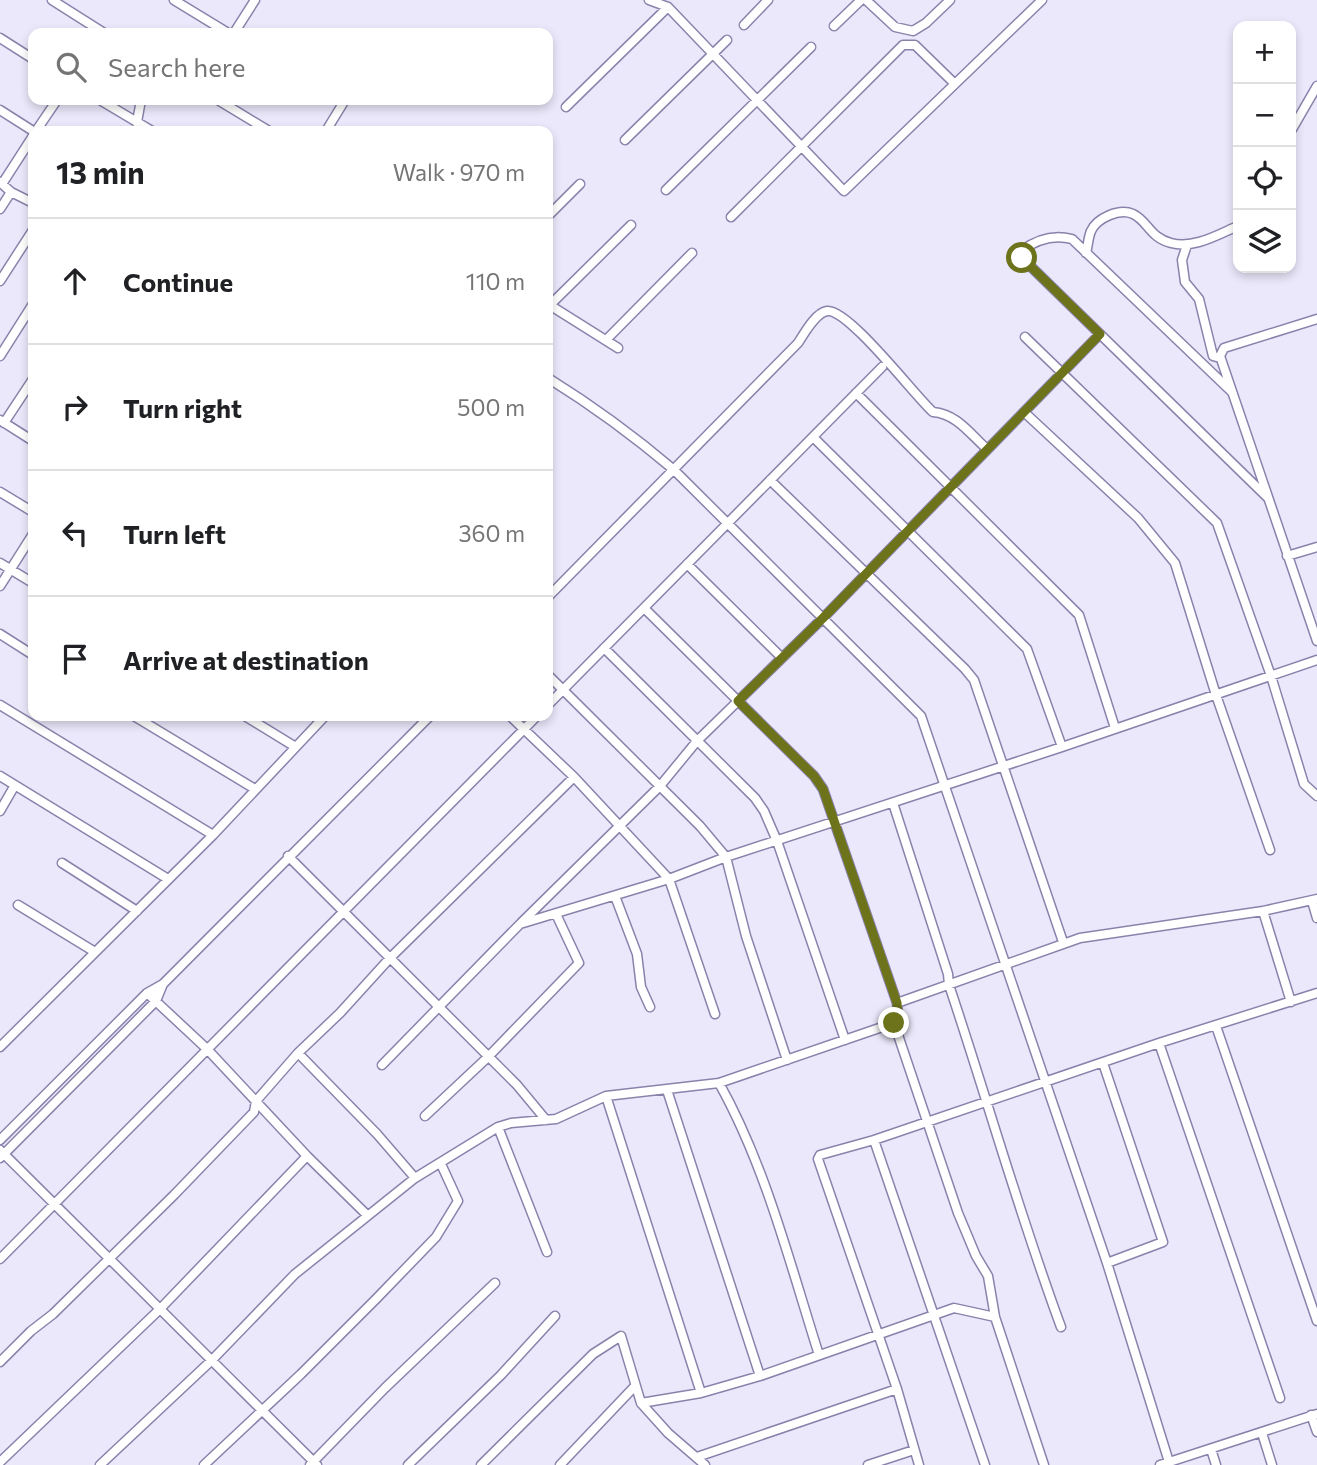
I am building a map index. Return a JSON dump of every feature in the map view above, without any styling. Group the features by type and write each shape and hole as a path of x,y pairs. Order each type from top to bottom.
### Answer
{"street":[{"path":"52,0 95,28"},
{"path":"237,28 255,0"},
{"path":"649,0 668,7 844,191 1042,0"},
{"path":"744,25 768,0"},
{"path":"834,26 861,0"},
{"path":"866,0 895,27 912,31 926,23 950,0"},
{"path":"177,1 220,28"},
{"path":"566,107 668,7"},
{"path":"0,38 28,56"},
{"path":"625,140 727,40"},
{"path":"731,216 903,45 915,45 955,84"},
{"path":"666,190 811,47"},
{"path":"1296,122 1317,86"},
{"path":"39,126 54,105"},
{"path":"107,105 137,126"},
{"path":"138,126 140,105"},
{"path":"226,105 261,126"},
{"path":"328,126 339,105"},
{"path":"0,110 28,129"},
{"path":"28,142 1,183 11,192 28,200"},
{"path":"553,211 580,184"},
{"path":"0,209 11,192"},
{"path":"1086,253 1090,232 1095,225 1107,216 1123,212 1135,215 1155,237 1171,243 1187,245 1233,228"},
{"path":"553,301 631,225"},
{"path":"1232,392 1072,239 1051,236 1032,243 1021,251 1022,258 1268,498"},
{"path":"0,281 28,238"},
{"path":"1187,245 1182,260 1185,282 1199,299 1213,356 1220,358"},
{"path":"606,340 692,253"},
{"path":"553,307 618,348"},
{"path":"553,592 798,343 818,315 827,311 835,312 869,340 933,412 954,417 987,449"},
{"path":"0,356 28,312"},
{"path":"1317,319 1220,351 1220,358 1317,641"},
{"path":"382,1065 660,786 697,741 823,618 1100,334"},
{"path":"1025,337 1217,523 1271,676 1304,784 1317,796"},
{"path":"553,700 882,367"},
{"path":"553,381 589,404 674,470 921,716 1107,1263 1164,1464 1314,1415 1317,1432"},
{"path":"28,386 2,421 28,438"},
{"path":"856,393 1079,615 1115,728"},
{"path":"1024,412 1138,517 1175,563 1216,695 1270,850"},
{"path":"813,437 1027,649 1062,747"},
{"path":"770,480 974,680 1063,942"},
{"path":"0,492 28,509"},
{"path":"0,586 28,542"},
{"path":"1287,556 1317,547"},
{"path":"0,563 28,580"},
{"path":"687,564 782,658"},
{"path":"643,608 814,776 823,789 897,1003 898,1014 894,1023 958,1213 976,1256 988,1276 995,1317 1044,1465"},
{"path":"0,634 28,651"},
{"path":"604,648 755,798 764,811 777,841 845,1040"},
{"path":"520,924 669,880 726,857 1317,660"},
{"path":"553,680 700,826 726,857 746,936 787,1060"},
{"path":"0,705 213,835"},
{"path":"142,721 255,789"},
{"path":"253,721 294,746"},
{"path":"0,1047 4,1037 95,952 213,835 319,721"},
{"path":"0,1140 147,993 163,984 425,721"},
{"path":"515,721 573,777 669,880 715,1014"},
{"path":"0,1259 532,721"},
{"path":"0,776 168,879"},
{"path":"0,1362 109,1259 254,1112 256,1101 298,1053 573,777"},
{"path":"0,811 15,785"},
{"path":"893,803 1041,1273 1061,1327"},
{"path":"288,856 517,1085 546,1120"},
{"path":"62,863 136,911"},
{"path":"615,896 637,954 641,987 650,1007"},
{"path":"897,1003 1063,942 1263,911 1314,900 1317,919"},
{"path":"18,905 95,952"},
{"path":"1263,911 1291,1002"},
{"path":"425,1116 488,1057 579,963 556,914"},
{"path":"163,984 156,1001 1,1154 263,1409 314,1464 385,1388 495,1283"},
{"path":"147,993 207,1049 307,1156 368,1215"},
{"path":"919,1465 897,1389 818,1159 820,1155 874,1140 1159,1042 1317,993"},
{"path":"100,1465 212,1360 295,1274 415,1178 498,1127 511,1123 556,1119 606,1096 719,1083 894,1023"},
{"path":"1216,1026 1317,1321"},
{"path":"1159,1042 1280,1398"},
{"path":"298,1053 377,1134 415,1178"},
{"path":"1103,1063 1163,1242 1107,1263"},
{"path":"719,1083 742,1123 819,1355"},
{"path":"667,1090 760,1376"},
{"path":"606,1096 701,1393"},
{"path":"498,1127 547,1252"},
{"path":"874,1140 985,1465"},
{"path":"0,1462 160,1309 307,1156"},
{"path":"204,1465 329,1346 436,1237 458,1201 441,1164"},
{"path":"641,1403 701,1393 760,1376 954,1308 995,1317"},
{"path":"408,1465 501,1375 555,1317"},
{"path":"481,1465 593,1354 621,1336 641,1403 668,1433 705,1465"},
{"path":"560,1465 635,1387"},
{"path":"697,1457 897,1389"},
{"path":"1262,1433 1272,1465"},
{"path":"1211,1449 1216,1465"},
{"path":"868,1465 914,1450"}],"route":[{"path":"894,1023 898,1014 897,1003 823,789 814,776 738,701 823,618 1100,334 1022,258"}]}
